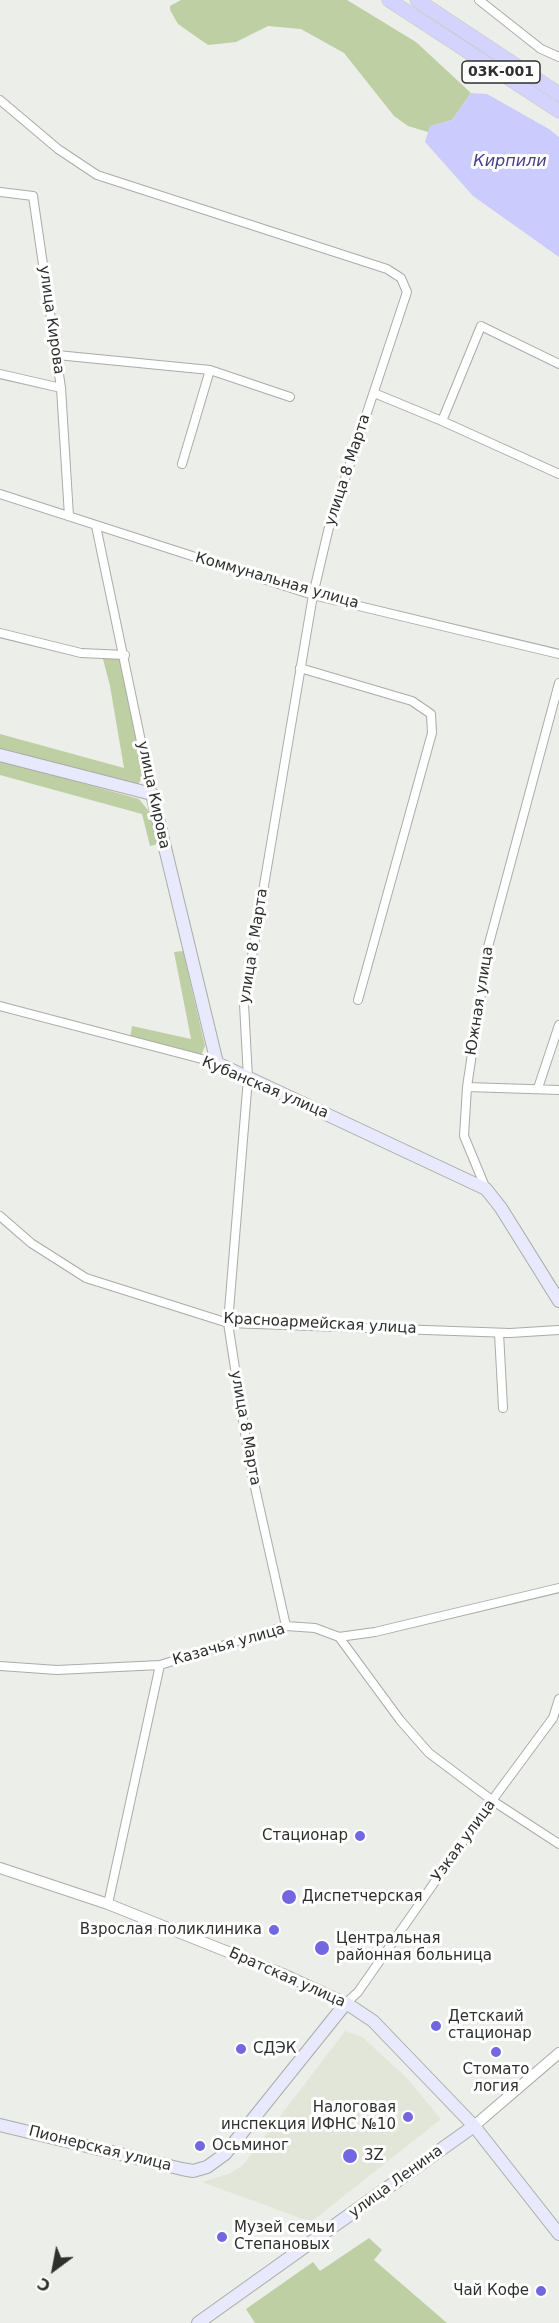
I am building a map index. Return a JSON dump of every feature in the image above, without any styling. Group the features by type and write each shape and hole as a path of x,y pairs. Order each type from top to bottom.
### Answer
{"main road":[{"name":"03К-001","path":"389,0 470,50 559,111"},
{"name":"03К-001","path":"417,0 451,20 559,94"},
{"path":"0,755 152,794"},
{"name":"улица Кирова","path":"152,794 217,1063"},
{"name":"Кубанская улица","path":"217,1063 486,1189"},
{"name":"Южная улица","path":"486,1189 501,1208 559,1301"},
{"name":"Братская улица","path":"346,2003 373,2021 474,2126 559,2234"},
{"name":"Узкая улица","path":"200,2169 215,2163 225,2154 346,2003"},
{"name":"Пионерская улица","path":"0,2125 182,2169 200,2169"},
{"name":"улица Ленина","path":"198,2323 474,2126"}],"street":[{"path":"479,0 541,49 559,57"},
{"name":"улица 8 Марта","path":"0,100 58,149 97,175 387,269 401,278 407,292 329,527 313,595 244,1004 248,1078 228,1323 250,1465 286,1626"},
{"name":"улица Кирова","path":"0,192 33,196 61,388 69,516"},
{"path":"442,420 482,326 559,364"},
{"path":"57,355 210,370 290,397"},
{"path":"182,464 210,370"},
{"path":"0,374 61,388"},
{"path":"374,393 442,420 559,474"},
{"name":"Коммунальная улица","path":"0,494 313,595 559,654"},
{"name":"улица Кирова","path":"96,526 125,655 152,794"},
{"path":"0,633 81,653 125,655"},
{"path":"300,668 412,700 431,714 432,733 358,1000"},
{"name":"Южная улица","path":"486,1189 464,1136 467,1087 488,947 559,683"},
{"name":"Кубанская улица","path":"0,1006 217,1063"},
{"path":"538,1088 559,1025"},
{"path":"467,1087 559,1090"},
{"name":"Красноармейская улица","path":"0,1216 31,1243 86,1278 228,1323 499,1333 559,1330"},
{"path":"499,1333 503,1408"},
{"name":"Казачья улица","path":"0,1666 57,1670 160,1665 286,1626 315,1628 339,1637 375,1632 559,1588"},
{"path":"339,1637 393,1711 429,1753 493,1801 559,1844"},
{"path":"108,1904 160,1665"},
{"name":"Узкая улица","path":"346,2003 358,1992 553,1718 559,1699"},
{"name":"Братская улица","path":"0,1868 108,1904 291,1977 346,2003"},
{"name":"улица Ленина","path":"474,2126 559,2053"}],"shaded area":[{"path":"345,2031 362,2037 405,2076 441,2119 311,2222 202,2182 229,2174 243,2165"}],"green space":[{"path":"181,0 347,0 416,42 471,93 452,120 431,126 428,132 408,126 394,116 344,53 301,29 268,26 236,42 208,45 178,24 170,6"},
{"path":"118,657 123,660 144,776 138,784 0,751 0,734 124,768 103,659"},
{"path":"0,760 139,799 151,814 158,844 150,846 142,814 0,775"},
{"path":"183,951 205,1046 201,1055 130,1038 132,1026 191,1039 174,952"},
{"path":"369,2238 382,2250 374,2260 447,2323 255,2323 246,2309 313,2262 320,2271"}],"water":[{"name":"Кирпили","path":"471,93 487,94 559,137 559,257 473,196 425,142 430,126 452,120"}],"place":[{"name":"Стационар","path":"360,1836"},
{"name":"Диспетчерская","path":"289,1897"},
{"name":"Взрослая поликлиника","path":"274,1930"},
{"name":"Центральная районная больница","path":"322,1948"},
{"name":"Детскаий стационар","path":"436,2026"},
{"name":"СДЭК","path":"241,2049"},
{"name":"Стомато логия","path":"496,2052"},
{"name":"Налоговая инспекция ИФНС №10","path":"408,2117"},
{"name":"Осьминог","path":"200,2146"},
{"name":"3Z","path":"350,2156"},
{"name":"Музей семьи Степановых","path":"222,2237"},
{"name":"Чай Кофе","path":"541,2291"}]}
